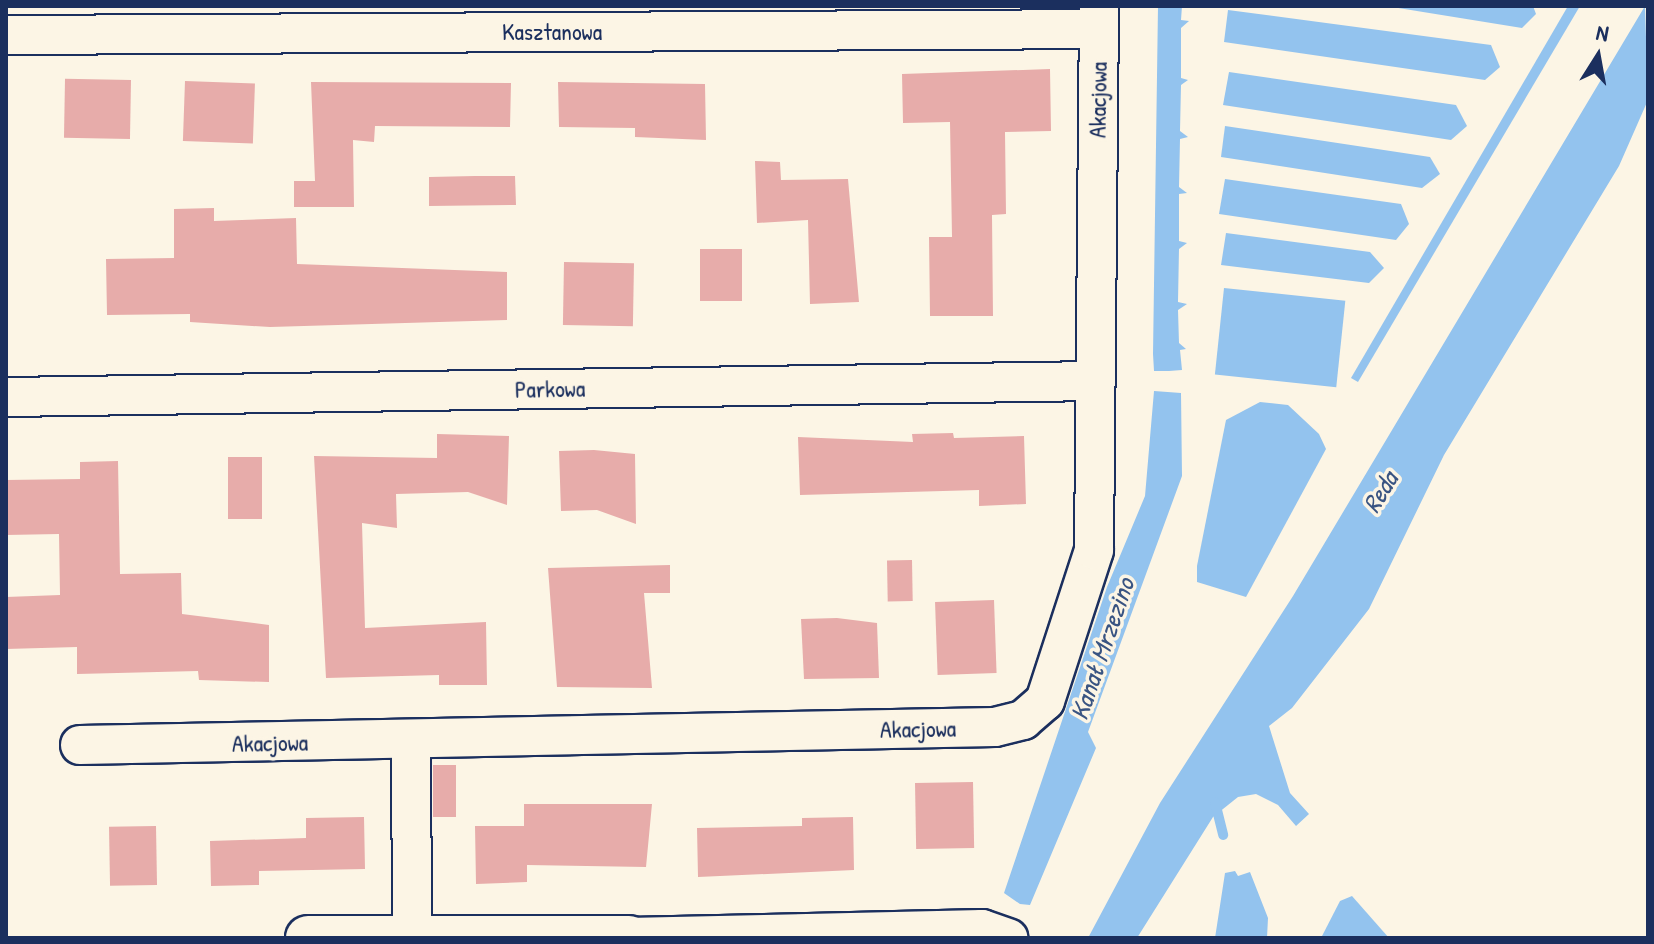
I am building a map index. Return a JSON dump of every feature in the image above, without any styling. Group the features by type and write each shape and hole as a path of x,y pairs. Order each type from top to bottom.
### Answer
{"street":[{"name":"Kasztanowa","path":"6,35 1099,18"},
{"name":"Akacjowa","path":"80,745 411,741 995,727 1023,720 1045,701 1094,550 1099,18"},
{"name":"Parkowa","path":"6,397 1094,381"},
{"path":"411,741 412,936"},
{"path":"308,938 628,938 982,929 1008,938"}],"water":[{"path":"1158,6 1182,6 1181,20 1189,21 1181,28 1181,78 1188,80 1181,85 1180,131 1188,137 1180,139 1179,187 1187,193 1179,194 1179,241 1187,243 1179,249 1178,302 1187,304 1178,310 1179,343 1186,349 1180,350 1182,370 1169,371 1154,371 1153,354"},
{"path":"1386,6 1533,6 1536,14 1522,28"},
{"path":"1568,6 1580,6 1358,382 1351,378"},
{"name":"Reda","path":"1645,6 1648,100 1619,166 1444,455 1369,609 1292,708 1269,726 1290,793 1309,814 1296,826 1278,805 1256,794 1238,797 1213,817 1137,938 1088,938 1160,803 1293,596"},
{"path":"1228,10 1491,45 1500,67 1485,80 1224,42"},
{"path":"1229,72 1456,105 1467,126 1451,140 1223,105"},
{"path":"1225,126 1430,157 1440,174 1422,188 1221,157"},
{"path":"1225,179 1401,204 1409,224 1396,240 1219,214"},
{"path":"1226,233 1370,252 1384,268 1369,283 1221,265"},
{"path":"1224,288 1345,301 1336,387 1215,375"},
{"name":"Kanał Mrzezino","path":"1154,391 1181,393 1182,476 1088,732 1096,748 1030,905 1020,904 1004,893 1107,587 1145,496"},
{"path":"1260,402 1288,405 1319,434 1326,449 1246,597 1197,582 1197,566 1226,420"},
{"path":"1235,871 1238,876 1250,872 1268,918 1267,938 1215,938 1225,873"},
{"path":"1352,896 1389,938 1321,938 1340,901"}],"building":[{"path":"1050,69 1051,131 1005,132 1006,214 992,215 993,316 930,316 929,237 952,237 950,122 903,123 902,74"},
{"path":"65,79 131,80 130,139 64,138"},
{"path":"185,81 255,83 253,143 183,141"},
{"path":"311,82 511,83 510,127 375,126 374,142 353,140 354,207 294,207 294,181 315,181"},
{"path":"558,82 705,84 706,140 635,137 635,128 559,127"},
{"path":"755,161 780,162 781,180 848,179 859,302 810,304 808,220 757,223"},
{"path":"515,176 516,205 429,206 429,177"},
{"path":"214,208 214,221 296,218 297,264 507,272 507,320 270,327 190,322 190,314 107,315 106,259 174,258 174,209"},
{"path":"700,249 742,249 742,301 700,301"},
{"path":"564,262 634,263 633,326 563,325"},
{"path":"953,433 954,438 1024,436 1026,504 979,506 979,490 800,495 798,437 913,442 912,434"},
{"path":"437,434 509,436 507,505 468,492 396,494 397,528 362,523 365,628 486,622 487,685 439,685 439,675 326,678 314,456 437,458"},
{"path":"559,451 635,454 636,524 597,510 561,511"},
{"path":"228,457 262,457 262,519 228,519"},
{"path":"118,461 120,574 181,573 182,614 269,625 269,682 199,680 198,671 77,674 77,647 6,649 6,597 60,595 59,534 6,535 6,480 80,479 80,462"},
{"path":"887,560 912,560 913,601 888,601"},
{"path":"670,565 670,593 644,593 652,688 557,687 548,568"},
{"path":"994,600 997,673 938,675 935,602"},
{"path":"837,618 877,623 879,678 804,679 801,619"},
{"path":"433,765 456,765 456,817 433,817"},
{"path":"973,782 974,848 916,849 915,783"},
{"path":"524,804 652,804 646,867 527,865 527,882 476,884 475,826 524,826"},
{"path":"364,817 365,869 259,871 259,885 211,886 210,841 306,838 306,818"},
{"path":"853,817 854,870 698,877 697,828 802,826 802,818"},
{"path":"156,826 157,885 110,886 109,827"}],"waterway":[{"path":"1215,802 1223,835"}]}
